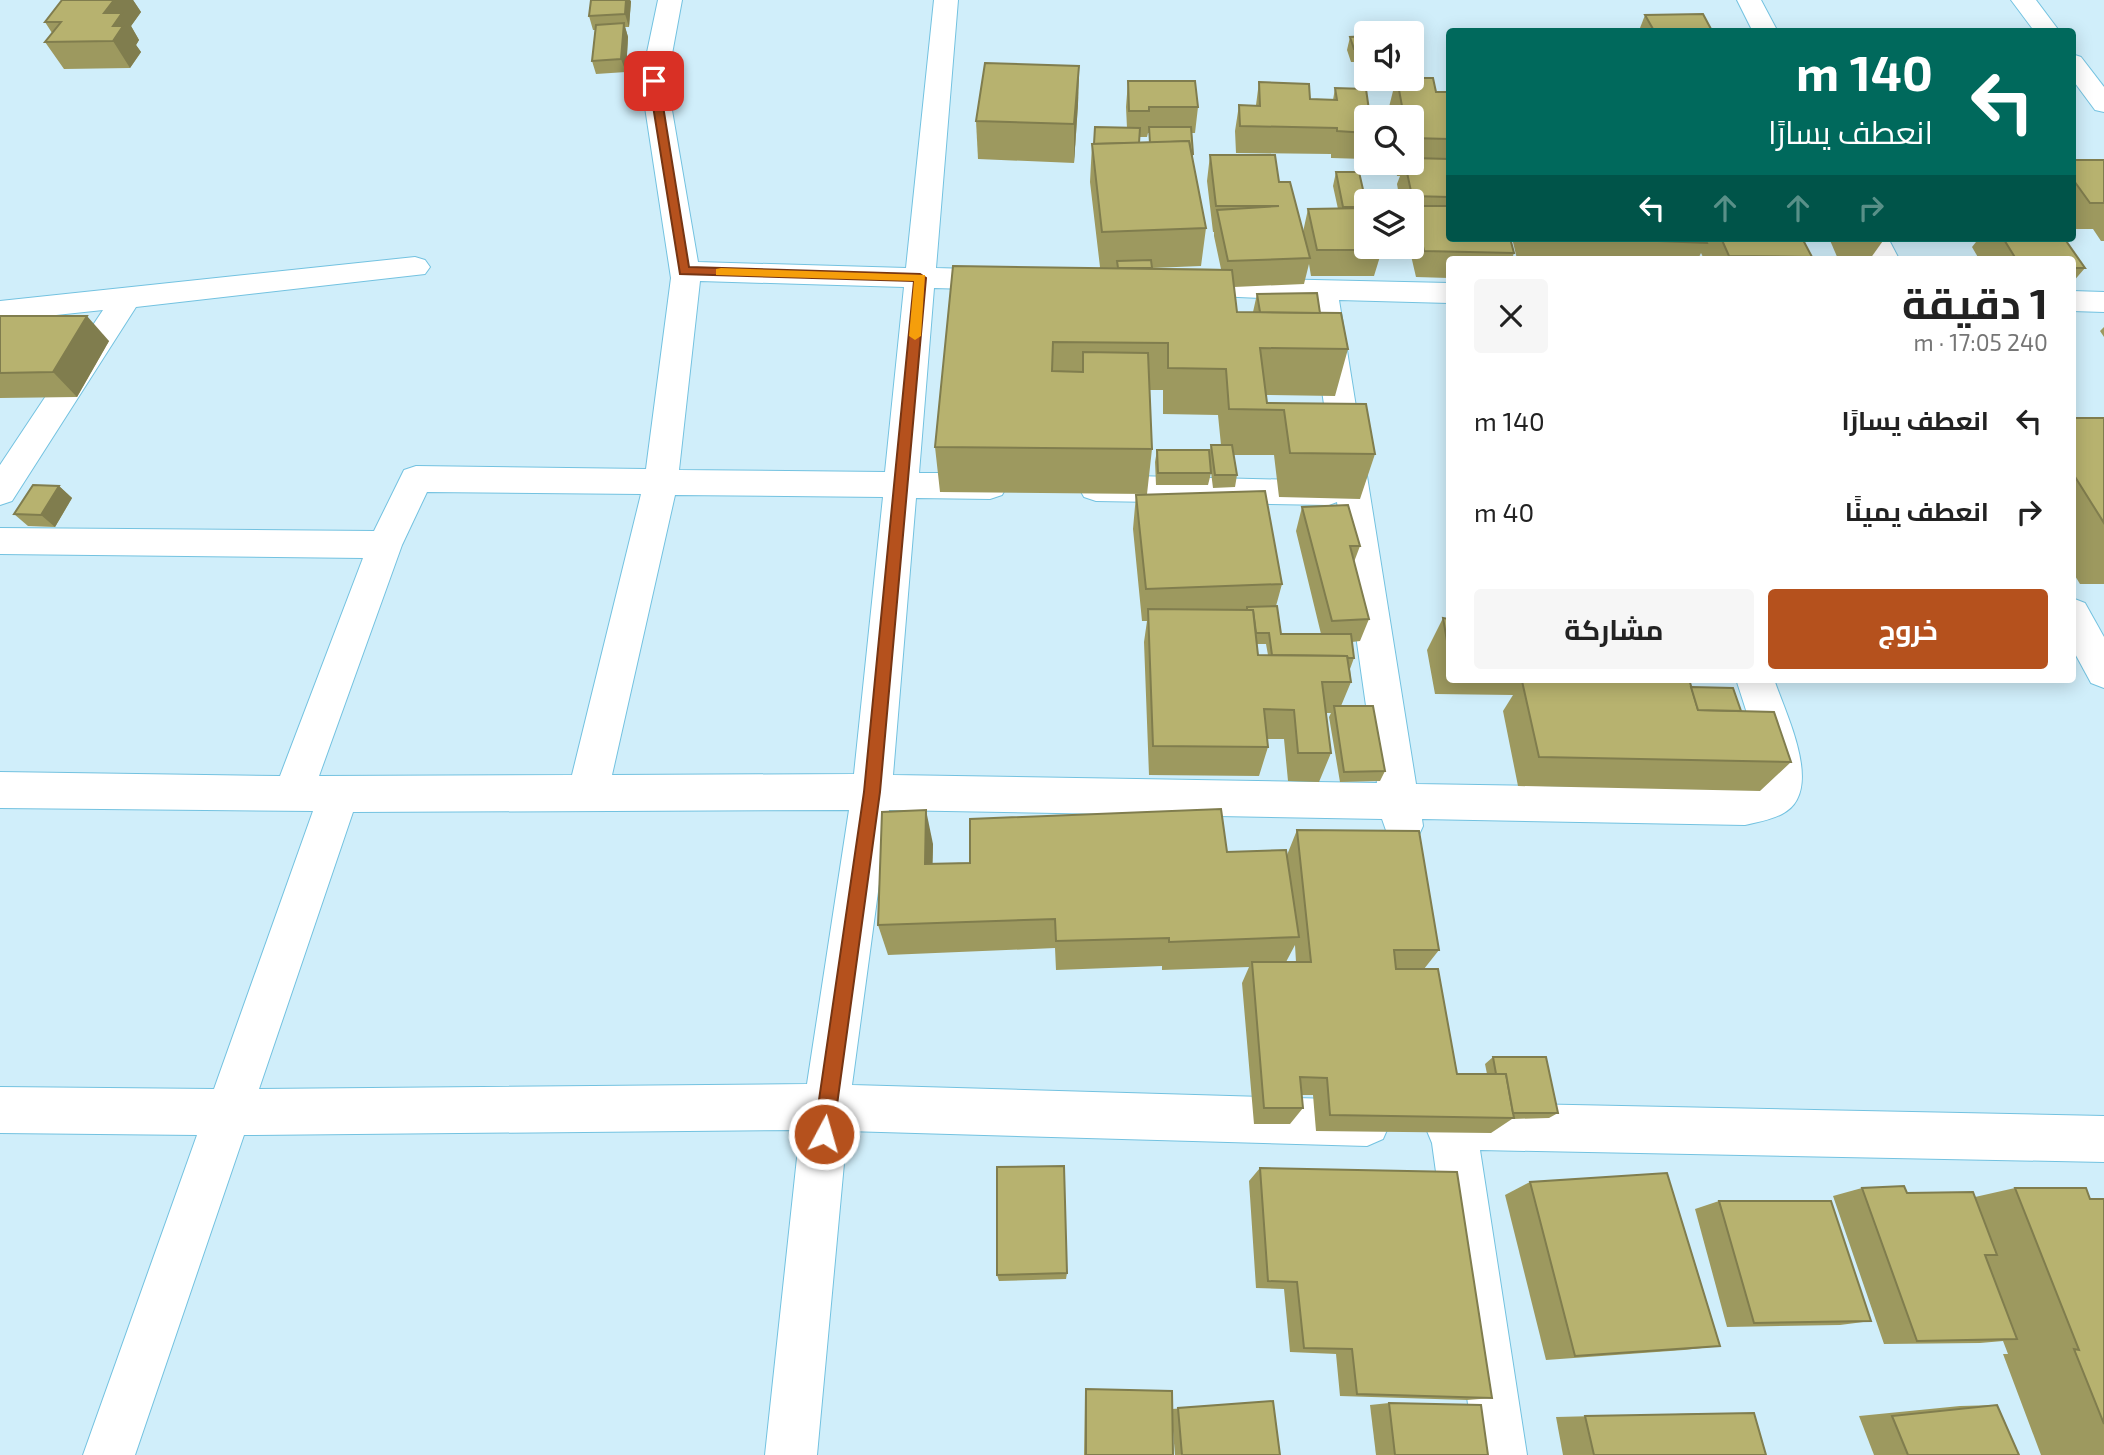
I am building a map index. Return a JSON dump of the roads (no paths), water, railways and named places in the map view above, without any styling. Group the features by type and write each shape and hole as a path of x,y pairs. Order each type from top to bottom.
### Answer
{"street":[{"path":"587,793 661,483 684,271 654,81 670,0"},
{"path":"791,1455 826,1107 872,792 946,0"},
{"path":"1749,0 1764,28"},
{"path":"2024,0 2045,28"},
{"path":"2076,67 2104,104"},
{"path":"0,312 415,267"},
{"path":"684,271 1031,282"},
{"path":"1156,286 1446,293"},
{"path":"1323,292 1410,870"},
{"path":"0,492 126,298"},
{"path":"2076,301 2104,302"},
{"path":"293,794 385,545 416,479 1024,487"},
{"path":"1065,488 1352,492"},
{"path":"0,541 385,545"},
{"path":"2076,620 2104,672"},
{"path":"0,790 293,794 872,792 1745,807 1770,801 1783,789 1782,760 1756,683"},
{"path":"109,1455 338,794"},
{"path":"1445,1072 1501,1455"},
{"path":"0,1110 230,1112 826,1107 1454,1126 2104,1139"}]}
